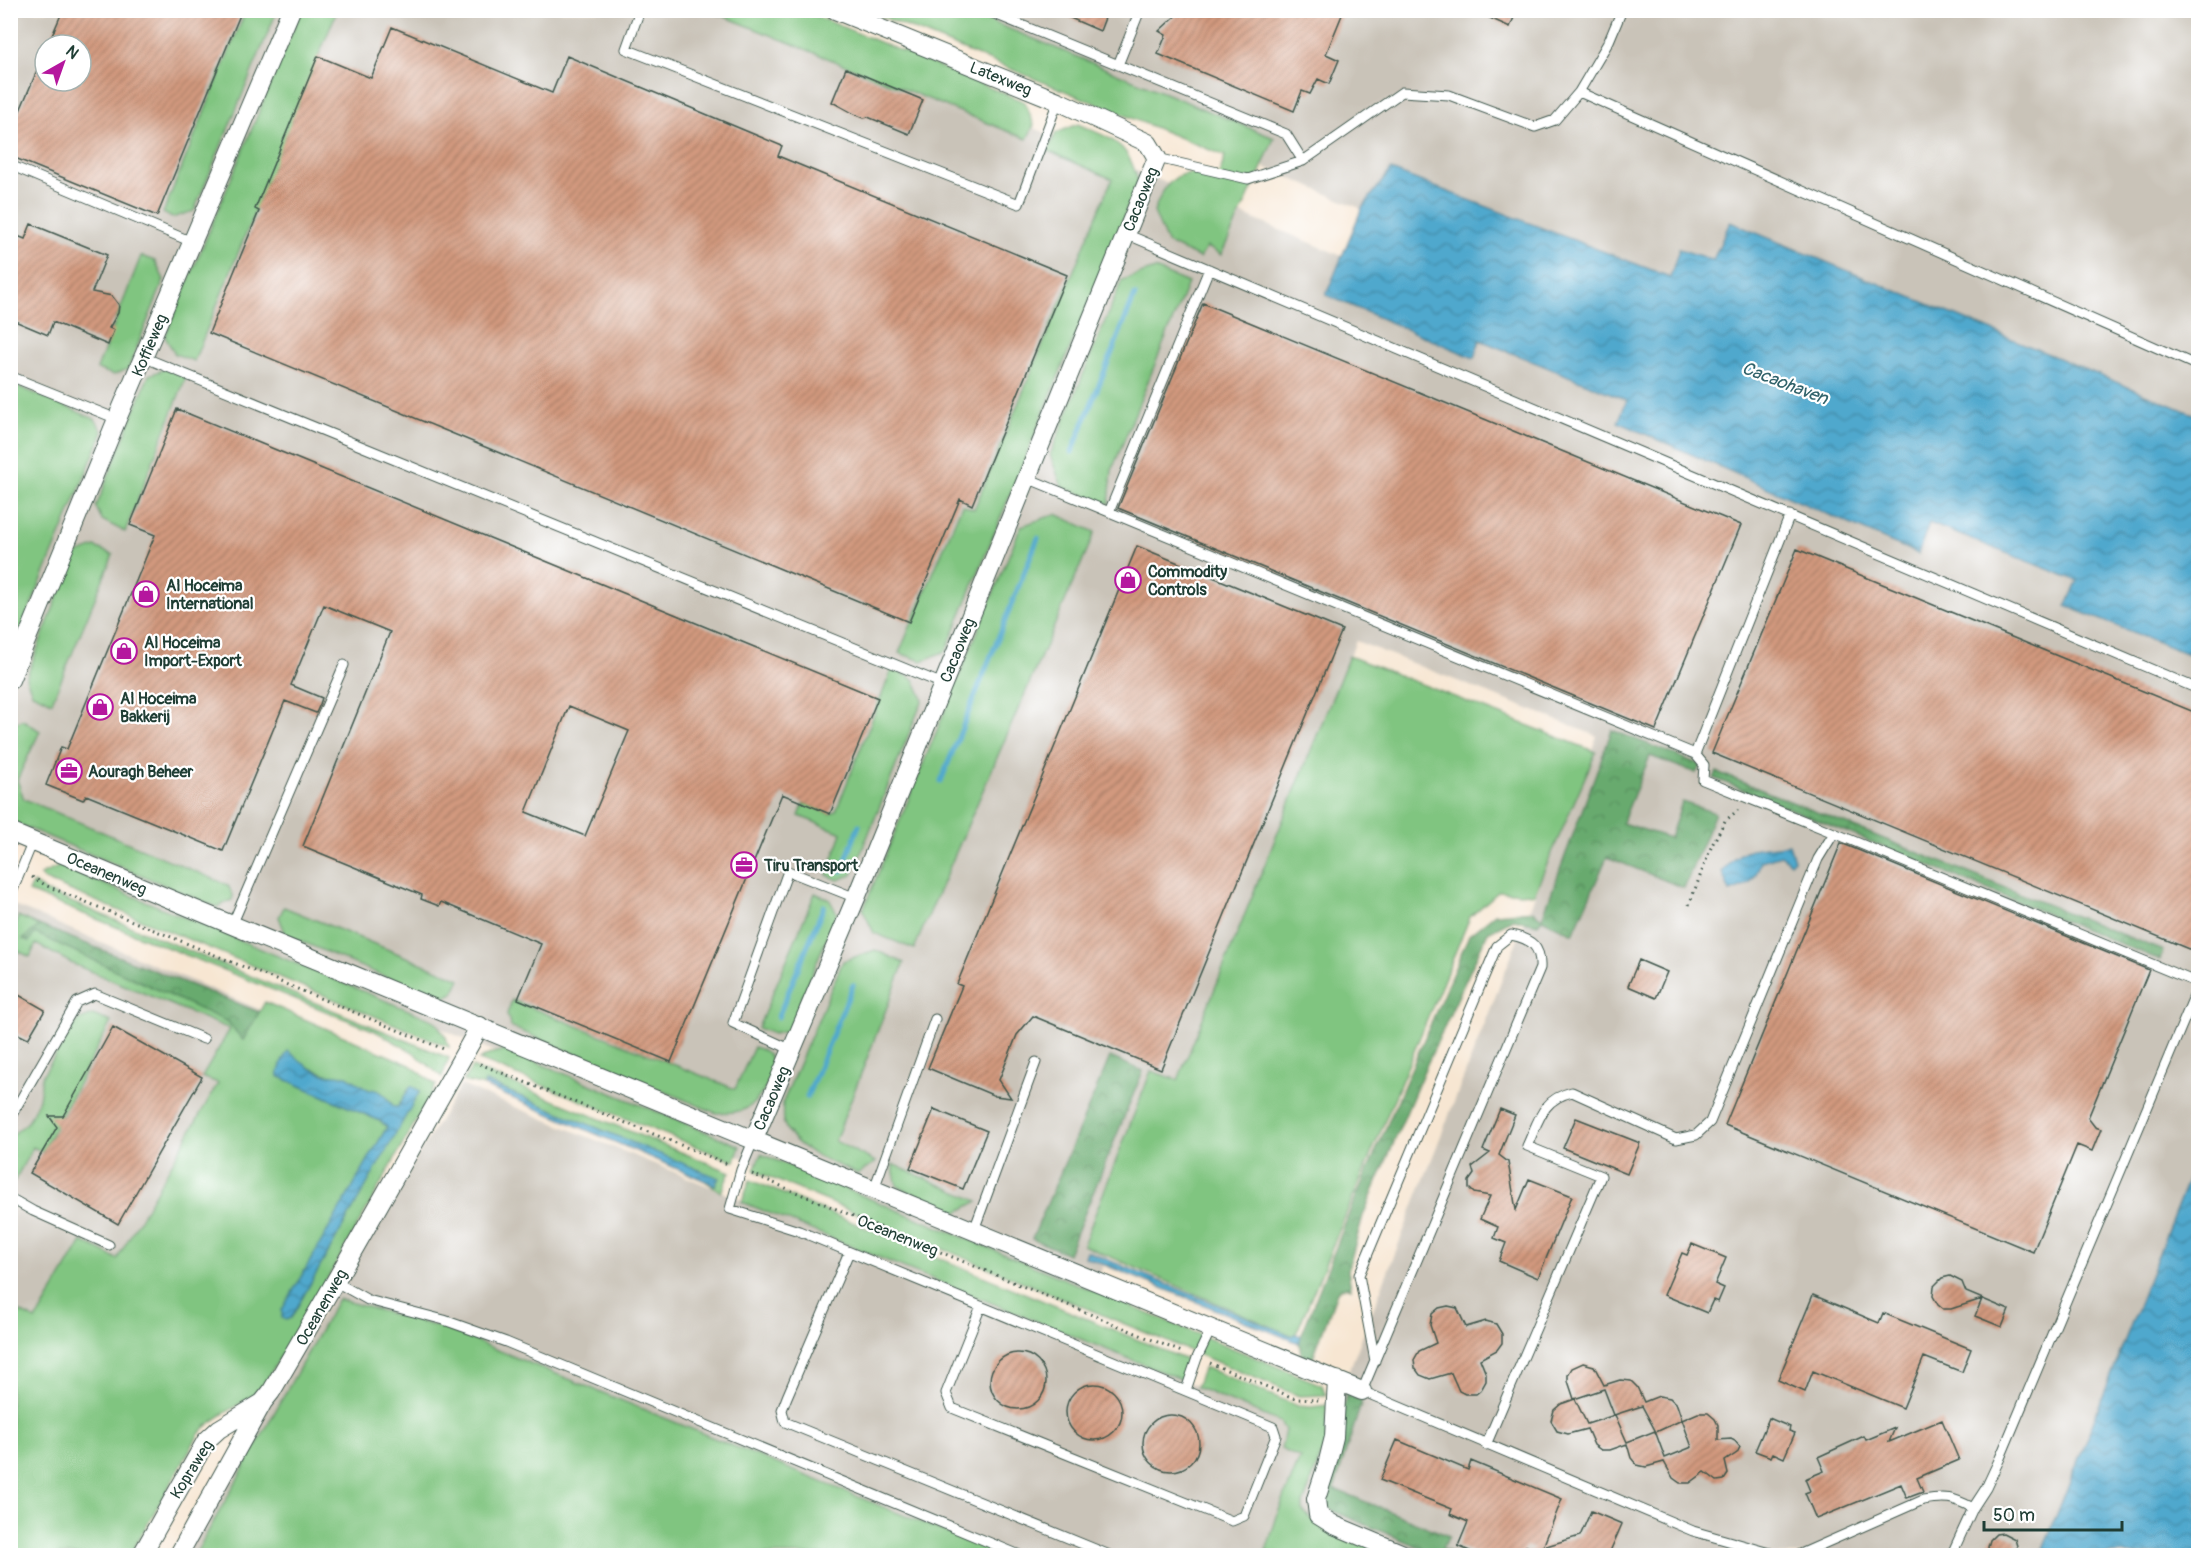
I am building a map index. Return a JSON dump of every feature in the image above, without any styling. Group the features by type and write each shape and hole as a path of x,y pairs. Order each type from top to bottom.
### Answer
{"street":[{"name":"Koffieweg","path":"10,680 143,357 291,10"},
{"name":"Latexweg","path":"835,10 1058,101 1148,143 1157,158"},
{"name":"Cacaoweg","path":"754,1139 944,684 1157,158"},
{"name":"Oceanenweg","path":"10,832 1362,1391"},
{"name":"Oceanenweg","path":"178,1556 263,1402 272,1392 336,1282 480,1026"},
{"path":"1337,1380 1334,1437 1328,1465 1316,1499 1318,1515 1334,1525 1408,1556"},
{"name":"Kopraweg","path":"141,1556 206,1441 219,1429 263,1402"}],"lane":[{"path":"640,10 626,50 1019,204 1058,101"},
{"path":"985,10 1286,135 1303,161"},
{"path":"1118,65 1140,10"},
{"path":"1157,158 1248,179 1303,161 1402,92 1449,95 1535,127 1556,120 1579,92 1610,41 1622,10"},
{"path":"1579,92 2199,366"},
{"path":"10,165 192,242"},
{"path":"1126,234 2199,689"},
{"path":"1109,512 1209,269"},
{"path":"143,357 944,684"},
{"path":"10,376 117,419"},
{"path":"1027,478 1695,754 1704,765 1703,780 2199,985 2000,1458 1951,1556"},
{"path":"1695,754 1790,515"},
{"path":"232,925 344,664"},
{"path":"1486,1445 1601,1176 1527,1146 1547,1104 1558,1095 1572,1092 1676,1139 1696,1135 1710,1122 1818,859 1834,833"},
{"path":"10,897 33,842"},
{"path":"792,1050 733,1023 788,871 856,898"},
{"path":"1375,1361 1359,1275 1497,946 1511,935 1523,938 1533,944 1540,954 1540,968 1375,1361 1362,1391 1693,1531 1781,1556"},
{"path":"10,1118 77,1002 95,994 204,1039"},
{"path":"874,1189 935,1018"},
{"path":"974,1230 1036,1062"},
{"path":"754,1139 741,1170 730,1209 799,1231 1273,1426 1276,1436 1244,1516 1232,1521 952,1408 946,1394 981,1306"},
{"path":"10,1198 33,1211 109,1245"},
{"path":"849,1252 782,1410 785,1422 1112,1556"},
{"path":"336,1282 368,1300 444,1320 506,1342 1022,1556"},
{"path":"1186,1390 1197,1358 1211,1329"},
{"path":"1796,1556 1923,1500 1942,1497 1957,1499 1973,1508"}],"path":[{"path":"1689,905 1712,845 1725,821 1752,800"},
{"name":"Oceanenweg","path":"20,873 1296,1399 1336,1400"}],"shaded area":[{"path":"10,11 752,11 1328,250 2198,628 2198,1169 2056,1555 1386,1555 1292,1517 1597,736 1356,641 1087,1306 11,844"},
{"path":"901,11 2198,11 2198,428 1669,298 1369,212"},
{"path":"11,904 263,1011 11,1457"},
{"path":"461,1085 1312,1433 1284,1520 1364,1556 175,1556"}],"green space":[{"path":"246,10 277,11 194,211 172,218 163,213"},
{"path":"301,11 337,11 194,361 175,354 165,337"},
{"path":"711,11 804,11 1025,102 1034,125 1027,139"},
{"path":"868,11 966,11 1274,138 1221,255 1207,247 1200,258 1167,243 1154,212 1167,186 1178,177 1196,173 1218,179 1225,156"},
{"path":"1078,124 1110,139 1124,150 1134,168 1138,182 946,651 922,661 899,653 962,505 974,509 1112,179 1048,151 1056,133"},
{"path":"141,256 155,261 164,280 128,369 114,375 97,369"},
{"path":"1155,269 1188,283 1112,470 1109,504 1062,487 1050,455 1122,280"},
{"path":"165,369 186,377 125,532 102,520 96,507 149,375"},
{"path":"10,383 95,419 103,432 10,656"},
{"path":"1056,514 1095,532 914,949 874,933 863,910 1021,526"},
{"path":"95,547 113,555 52,702 32,693 26,678 74,555"},
{"path":"1349,656 1596,752 1534,894 1499,891 1470,917 1296,1334 1293,1336 1083,1245 1151,1071 1178,1080"},
{"path":"892,669 914,679 923,699 852,875 838,880 827,875 842,833 799,816 804,803 830,814 836,811"},
{"path":"23,720 40,731 17,780 24,799 228,885 233,896 232,900 217,907 11,821 11,724"},
{"path":"1612,730 1701,765 1696,773 1650,756 1622,823 1670,838 1682,802 1715,813 1684,888 1607,857 1573,934 1542,919 1538,924 1513,919 1488,932 1423,1073 1363,1216 1348,1270 1351,1288 1346,1286 1337,1292 1312,1360 1301,1354 1299,1343 1301,1336 1352,1206 1469,935 1495,914 1533,911 1542,918"},
{"path":"1717,772 2163,951 2160,960 1714,778"},
{"path":"60,866 435,1021 446,1037 449,1047 45,880 40,875"},
{"path":"33,883 47,892 449,1058 442,1077 413,1052 375,1031 29,892"},
{"path":"815,893 829,899 837,913 788,1031 773,1034 758,1028"},
{"path":"284,907 460,979 453,993 440,1000 286,935 279,917"},
{"path":"18,916 228,1022 243,1040 265,1002 410,1065 436,1085 336,1264 266,1381 251,1397 215,1420 199,1434 130,1555 11,1555 10,1307 36,1320 82,1241 117,1259 218,1083 202,1077 230,1029 73,964 36,944 30,957 12,948","holes":["288,1052 310,1068 369,1090 377,1090 384,1094 394,1107 398,1107 411,1086 291,1318 284,1315 283,1310 387,1127 380,1121 279,1076 282,1061"]},
{"path":"31,922 259,1012 243,1040 228,1022 35,933 29,941 23,939 39,926"},
{"path":"875,950 904,963 835,1141 876,1162 858,1174 814,1154 795,1140 783,1121 783,1102 843,961"},
{"path":"512,1000 735,1089 756,1047 767,1053 771,1059 771,1076 763,1093 751,1105 738,1111 716,1113 511,1027 507,1014"},
{"path":"93,1015 111,1022 42,1152 33,1147 15,1180 11,1180 11,1136 28,1122 39,1099 42,1076 77,1021"},
{"path":"507,1050 740,1146 735,1161 479,1060 492,1053"},
{"path":"1110,1057 1143,1071 1068,1254 1032,1239"},
{"path":"472,1067 730,1172 721,1192 701,1178 715,1185 718,1178 486,1082 484,1086 463,1081"},
{"path":"761,1154 1322,1385 1326,1395 1299,1396 764,1175 754,1170"},
{"path":"892,1164 978,1201 956,1213 897,1186"},
{"path":"750,1180 1189,1361 1182,1380 742,1202"},
{"path":"338,1299 446,1329 1001,1555 195,1555"},
{"path":"1204,1367 1298,1406 1327,1405 1326,1442 1303,1504 1303,1511 1311,1519 1403,1555 1278,1556 1266,1551 1300,1458 1281,1449 1285,1430 1280,1422 1196,1387"},
{"path":"1346,1394 1362,1401 1334,1489 1449,1536 1442,1549 1457,1555 1438,1555 1319,1505 1335,1461"}],"water":[{"name":"Cacaohaven","path":"1391,170 1670,277 1679,249 1713,260 1730,222 2198,416 2198,658 2066,606 2078,581 1929,523 1918,554 1618,422 1627,400 1480,340 1474,358 1326,295 1362,208"},
{"path":"1789,844 1794,859 1790,863 1781,855 1761,861 1751,882 1730,892 1722,872 1730,862 1745,851"},
{"path":"288,1051 310,1068 323,1074 347,1076 369,1090 377,1090 394,1107 398,1107 411,1086 420,1091 291,1318 286,1320 282,1318 282,1310 387,1127 380,1121 278,1076 282,1061"},
{"path":"485,1082 719,1178 715,1185 484,1086"},
{"path":"2198,1153 2198,1555 2041,1555"},
{"path":"1087,1251 1292,1336 1296,1334 1301,1336 1299,1343 1085,1257"}],"building":[{"path":"63,10 242,10 157,216 10,156 10,134 33,80 33,93 93,93 93,33 53,33"},
{"path":"1052,10 1108,10 1100,31"},
{"path":"1182,10 1344,10 1326,54 1339,60 1329,84 1318,79 1310,94 1302,91 1294,111 1158,54 1166,35 1159,31"},
{"path":"1472,10 1517,10 1510,27"},
{"path":"392,27 552,93 567,56 782,146 778,156 1067,275 972,505 960,499 909,622 209,333 259,211 255,209 318,56 371,78"},
{"path":"846,68 923,100 909,134 868,117 864,118 854,114 832,102"},
{"path":"31,224 107,255 92,292 112,296 119,305 118,313 109,328 114,330 108,345 53,322 48,335 10,319 10,233 25,239"},
{"path":"1203,303 1741,525 1656,730 1118,508"},
{"path":"177,409 878,698 830,814 782,794 671,1062 518,999 541,944 441,902 439,906 421,899 422,895 303,846 390,632 324,605 291,685 322,698 320,704 316,713 285,701 223,851 86,795 83,800 46,785 61,747 67,749 155,535 130,525","holes":["569,706 629,731 585,836 526,812"]},
{"path":"1137,546 1342,630 1161,1069 1033,1016 1017,1035 999,1080 1011,1098 995,1096 928,1068 962,986 957,984"},
{"path":"1797,549 2199,714 2199,931 2191,950 1712,753"},
{"path":"1841,843 2149,970 2088,1118 2095,1127 2101,1129 2092,1151 2077,1145 2033,1252 1725,1125"},
{"path":"1639,960 1667,972 1656,998 1628,986"},
{"path":"10,990 45,1010 28,1039 10,1030"},
{"path":"113,1027 202,1077 118,1224 30,1173 57,1127 49,1116 63,1116"},
{"path":"934,1109 987,1131 963,1189 910,1168"},
{"path":"1500,1109 1515,1115 1499,1155 1508,1162 1516,1210 1529,1179 1572,1196 1538,1278 1499,1261 1506,1243 1494,1238 1498,1227 1480,1219 1490,1196 1474,1193 1469,1188 1469,1181 1474,1174 1472,1167 1490,1153 1483,1150"},
{"path":"1576,1118 1640,1143 1627,1174 1563,1148"},
{"path":"1692,1244 1726,1258 1715,1284 1724,1288 1718,1302 1713,1300 1707,1313 1664,1295 1682,1253 1687,1255"},
{"path":"1950,1276 1962,1282 1966,1292 2009,1310 2002,1327 1975,1316 1982,1299 1951,1309 1943,1309 1938,1305 1933,1296 1934,1286 1942,1278"},
{"path":"1813,1295 1879,1323 1883,1313 1971,1349 1962,1372 1924,1357 1903,1408 1813,1371 1805,1392 1778,1380"},
{"path":"1448,1306 1457,1308 1466,1327 1486,1321 1496,1324 1502,1334 1502,1343 1497,1350 1480,1359 1486,1374 1486,1381 1476,1394 1465,1394 1459,1391 1451,1373 1430,1379 1420,1375 1415,1368 1414,1360 1419,1351 1436,1343 1430,1325 1432,1314 1439,1308"},
{"path":"1018,1353 1029,1355 1038,1361 1044,1370 1046,1381 1044,1392 1038,1401 1029,1407 1018,1409 1007,1407 998,1401 992,1392 990,1381 992,1370 998,1361 1007,1355"},
{"path":"1583,1363 1594,1366 1604,1385 1620,1380 1631,1381 1637,1387 1644,1402 1659,1396 1670,1398 1677,1405 1682,1420 1656,1432 1642,1406 1614,1415 1604,1389 1574,1399 1568,1375 1572,1368"},
{"path":"1094,1384 1105,1386 1114,1392 1120,1401 1122,1412 1120,1423 1114,1432 1105,1438 1094,1440 1083,1438 1074,1432 1068,1423 1066,1412 1068,1401 1074,1392 1083,1386"},
{"path":"1575,1399 1587,1424 1615,1415 1627,1442 1655,1431 1665,1458 1692,1447 1682,1420 1698,1413 1708,1413 1715,1419 1718,1425 1718,1440 1731,1439 1740,1447 1737,1453 1725,1461 1728,1474 1724,1480 1717,1481 1705,1472 1690,1483 1680,1483 1673,1478 1664,1462 1646,1467 1637,1465 1631,1458 1627,1444 1610,1450 1601,1450 1594,1445 1587,1429 1568,1434 1557,1431 1551,1421 1554,1410 1561,1404"},
{"path":"1171,1415 1182,1417 1191,1423 1197,1432 1199,1443 1197,1454 1191,1463 1182,1469 1171,1471 1160,1469 1151,1463 1145,1454 1143,1443 1145,1432 1151,1423 1160,1417"},
{"path":"1769,1418 1790,1427 1789,1431 1795,1433 1784,1458 1773,1453 1771,1457 1755,1451"},
{"path":"1942,1420 1959,1460 1917,1478 1923,1492 1907,1498 1901,1484 1816,1519 1805,1493 1810,1491 1805,1479 1824,1471 1818,1457 1864,1436 1866,1440 1895,1428 1889,1442"},
{"path":"1397,1440 1468,1470 1471,1461 1562,1499 1543,1547 1580,1536 1591,1511 1622,1524 1608,1556 1526,1556 1525,1553 1535,1549 1526,1546 1522,1556 1481,1556 1458,1546 1468,1522 1450,1514 1452,1509 1380,1480"},
{"path":"2003,1533 2015,1539 2016,1556 1990,1556 1988,1547 1990,1540 1996,1534"}],"waterway":[{"path":"1072,452 1135,295"},
{"path":"941,781 1038,538"},
{"path":"842,871 859,825"},
{"path":"778,1017 824,906"},
{"path":"807,1097 853,985"}],"place":[{"name":"Commodity Controls","path":"1128,580"},
{"name":"Al Hoceima International","path":"146,594"},
{"name":"Al Hoceima Import-Export","path":"124,651"},
{"name":"Al Hoceima Bakkerij","path":"100,707"},
{"name":"Aouragh Beheer","path":"69,771"},
{"name":"Tiru Transport","path":"744,865"}]}
